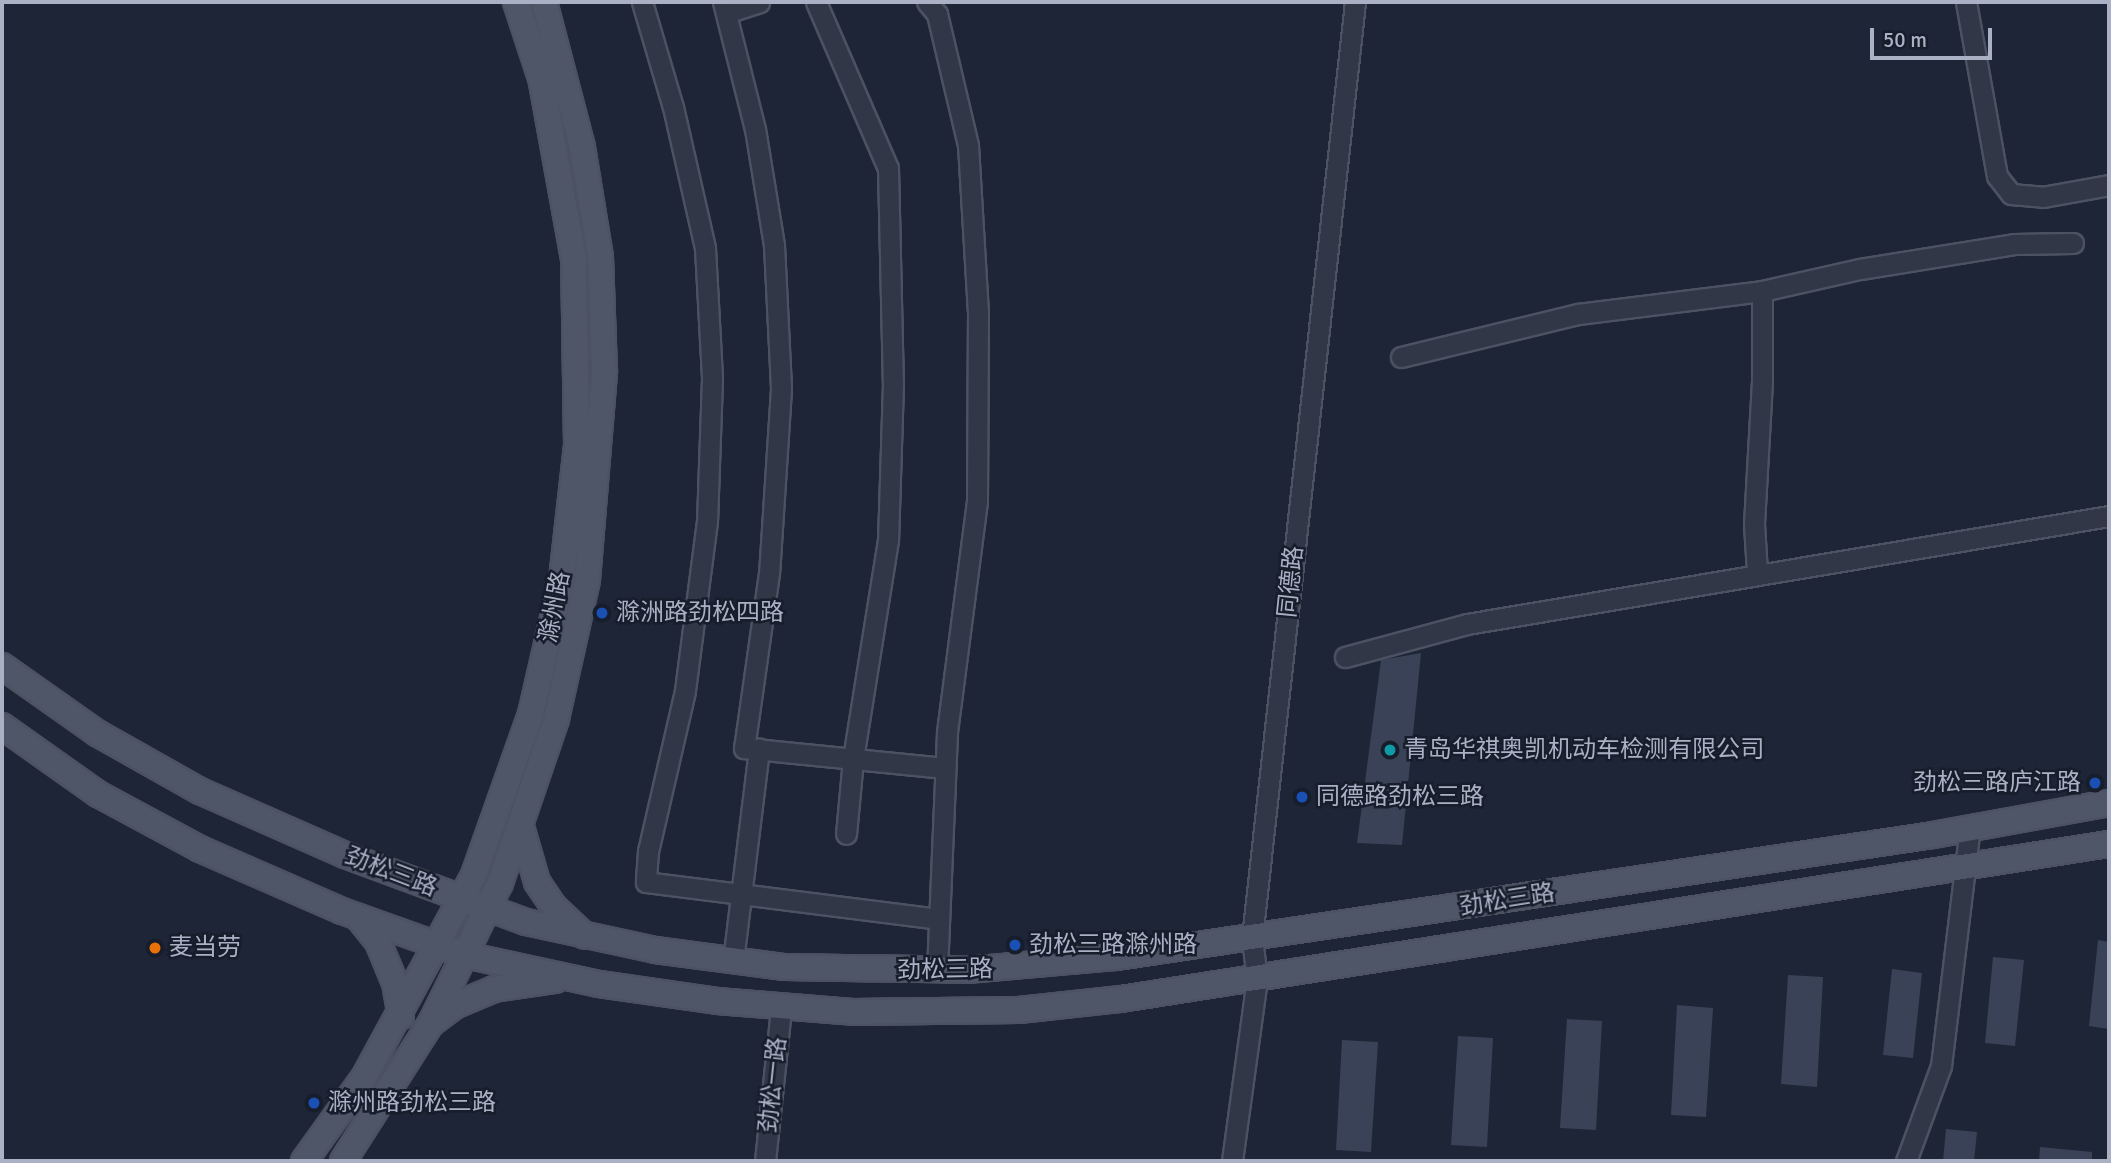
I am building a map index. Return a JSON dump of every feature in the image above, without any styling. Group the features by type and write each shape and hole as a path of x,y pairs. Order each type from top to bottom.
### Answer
{"main road":[{"name":"滁州路","path":"304,1161 365,1076 440,945 462,899 504,800 534,701 562,579 576,444 574,259 541,78 516,2"},
{"name":"滁州路","path":"343,1161 431,1023 488,909 522,830 556,719 587,580 604,371 599,244 582,147 544,2"},
{"name":"劲松三路","path":"2,666 97,733 200,791 345,855 488,909 586,936 733,961 850,971 1015,968 1252,938 1970,828 2109,803"},
{"name":"劲松三路","path":"2,726 97,794 153,826 256,876 465,955 569,978 781,1008 900,1013 1019,1010 1256,979 2109,844"},
{"path":"522,830 537,882 554,907 586,936"},
{"path":"358,916 378,942 391,973 401,1016"},
{"path":"431,1023 454,1006 494,989 569,978"}],"street":[{"path":"642,2 673,107 705,248 712,379 707,521 687,678 648,851 646,882 939,919"},
{"path":"759,2 724,7 755,129 774,245 780,376 769,573 744,748 945,768"},
{"path":"816,2 888,168 893,383 888,540 853,759 846,834"},
{"path":"927,2 937,13 968,145 978,311 977,501 945,768 936,970"},
{"name":"同德路","path":"1232,1161 1256,979 1252,938 1355,2"},
{"path":"1966,2 1997,176 2011,194 2043,197 2109,185"},
{"path":"1401,357 1578,314 1762,291 1860,268 2014,244 2073,243"},
{"path":"1757,572 1754,524 1762,379 1762,291"},
{"path":"1345,657 1467,624 1697,587 1757,572 1773,573 2109,516"},
{"path":"733,961 759,750"},
{"path":"1906,1161 1941,1066 1970,828"},
{"name":"劲松一路","path":"765,1161 781,1008"}],"building":[{"name":"青岛华祺奥凯机动车检测有限公司","path":"1421,653 1402,845 1357,843 1381,660"},
{"path":"2098,940 2109,942 2109,1029 2089,1026"},
{"path":"1993,957 2024,960 2015,1046 1985,1043"},
{"path":"1892,969 1922,973 1913,1058 1883,1055"},
{"path":"1788,975 1823,977 1817,1087 1781,1084"},
{"path":"1677,1005 1713,1008 1706,1117 1671,1115"},
{"path":"1567,1019 1602,1021 1596,1130 1560,1128"},
{"path":"1458,1036 1493,1038 1487,1147 1451,1145"},
{"path":"1342,1040 1378,1042 1371,1152 1336,1150"},
{"path":"1946,1129 1977,1132 1974,1161 1943,1161"},
{"path":"2040,1147 2092,1152 2092,1161 2039,1161"}],"place":[{"name":"滁洲路劲松四路","path":"602,613"},
{"name":"青岛华祺奥凯机动车检测有限公司","path":"1390,750"},
{"name":"劲松三路庐江路","path":"2095,783"},
{"name":"同德路劲松三路","path":"1302,797"},
{"name":"劲松三路滁州路","path":"1015,945"},
{"name":"麦当劳","path":"155,948"},
{"name":"滁州路劲松三路","path":"314,1103"}]}
